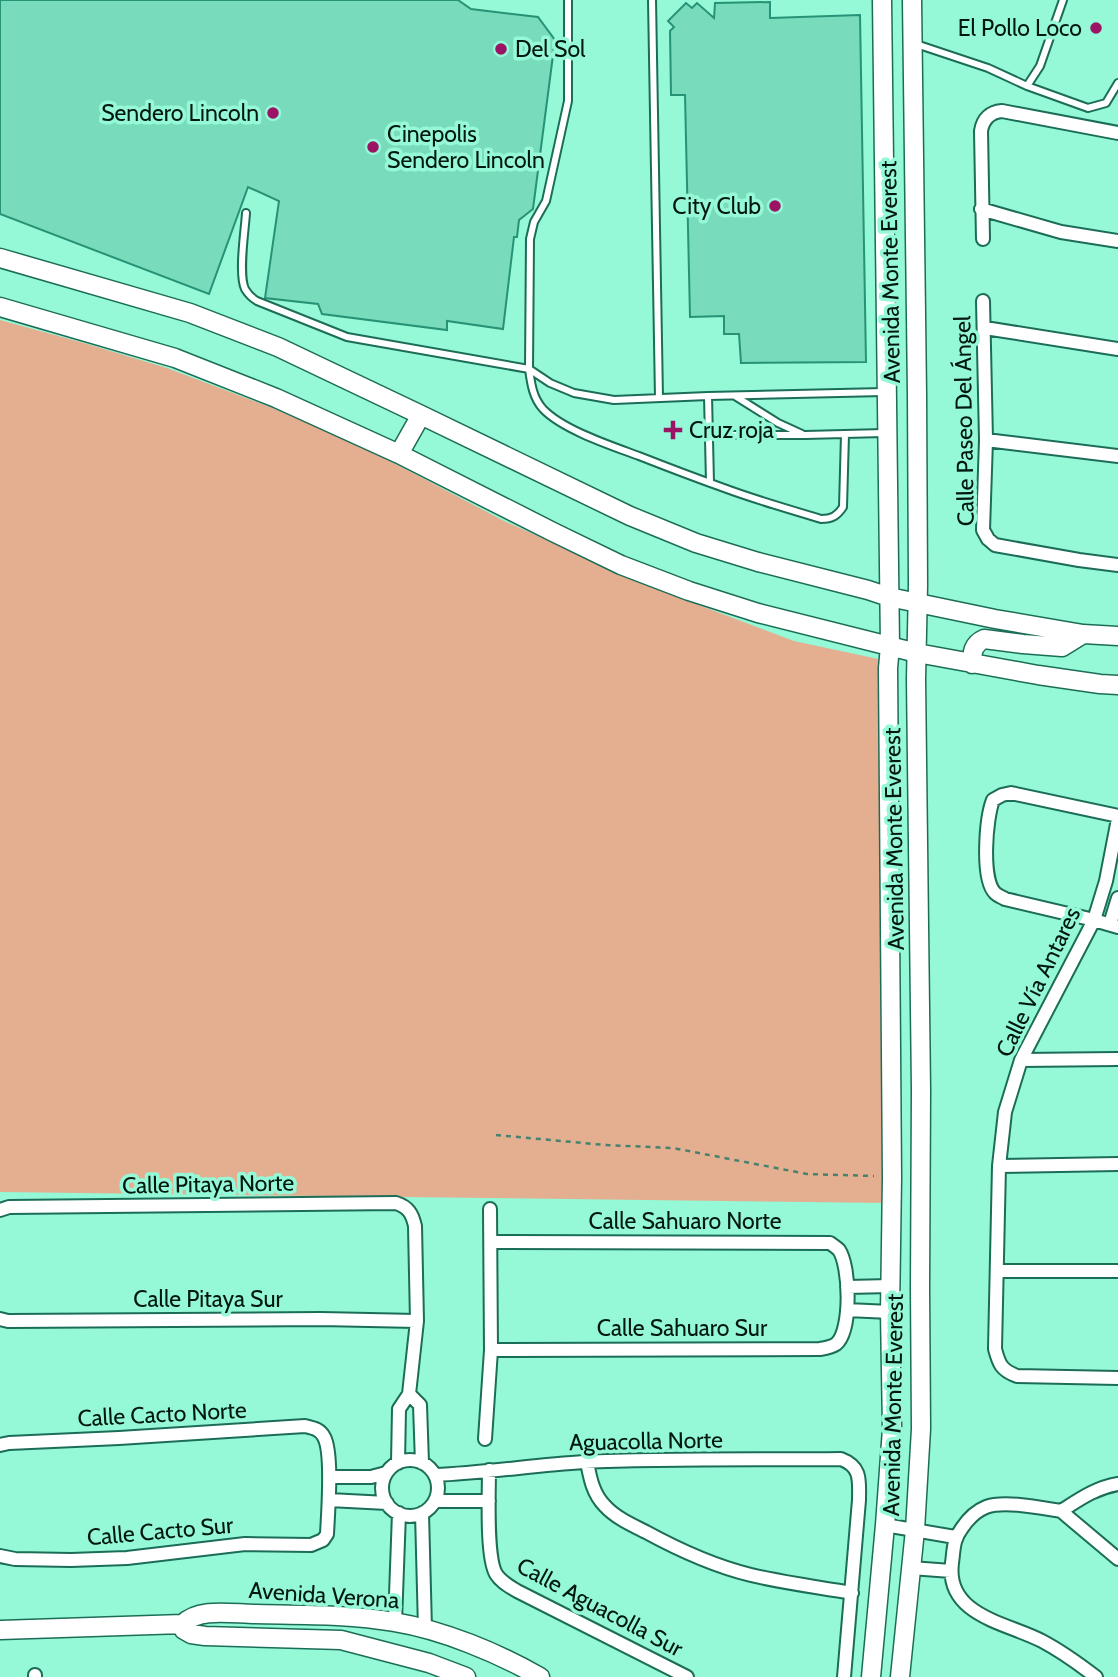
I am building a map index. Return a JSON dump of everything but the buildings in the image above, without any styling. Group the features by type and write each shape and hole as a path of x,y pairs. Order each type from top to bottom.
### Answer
{"main road":[{"name":"Avenida Monte Everest","path":"871,1671 891,1429 890,646 882,0"},
{"name":"Avenida Monte Everest","path":"900,1673 915,1530 921,1429 917,394 912,0"},
{"path":"884,170 913,170"},
{"path":"0,258 190,313 278,348 630,516 695,543 889,597 1083,634 1118,636"},
{"path":"0,307 174,358 276,398 399,454 621,565 689,592 758,613 917,653 972,664 1118,685"},
{"path":"399,454 421,415"},
{"path":"972,664 974,647 984,639 1062,647 1083,634"},
{"path":"891,1286 920,1288"},
{"name":"Avenida Verona","path":"0,1630 183,1624 197,1615 221,1613 354,1617 425,1629 476,1647 515,1670 540,1677"},
{"name":"Avenida Verona","path":"183,1624 184,1630 191,1634 205,1636 341,1640 429,1663 466,1677"},
{"path":"871,1671 900,1673"}],"street":[{"path":"983,239 981,131 982,122 988,116 1002,111 1118,132"},
{"path":"981,209 1060,232 1118,241"},
{"name":"Calle Paseo Del Ángel","path":"983,301 986,440 983,530 995,545 1118,565"},
{"path":"985,328 1118,349"},
{"path":"986,440 1118,456"},
{"path":"1114,925 1016,902 995,894 987,870 987,823 993,800 1011,793 1118,818"},
{"name":"Calle Vía Antares","path":"1118,818 1106,881 1094,920 1021,1060 1005,1112 999,1166 995,1349 1005,1371 1017,1376 1118,1378"},
{"name":"Calle Vía Antares","path":"1114,925 1118,898"},
{"path":"1021,1060 1118,1059"},
{"path":"999,1166 1118,1164"},
{"name":"Calle Pitaya Norte","path":"0,1210 9,1207 396,1203 406,1206 413,1214 417,1321"},
{"path":"485,1439 491,1350 490,1209"},
{"name":"Calle Sahuaro Norte","path":"491,1242 830,1243 840,1253 847,1299"},
{"path":"997,1272 1118,1271"},
{"path":"847,1299 891,1286"},
{"path":"847,1299 890,1312"},
{"name":"Calle Sahuaro Sur","path":"491,1350 820,1349 837,1343 841,1337 847,1299"},
{"name":"Calle Pitaya Sur","path":"0,1320 417,1321"},
{"path":"398,1463 399,1409 410,1394 417,1321"},
{"path":"410,1394 420,1405 422,1462"},
{"name":"Calle Cacto Norte","path":"0,1445 305,1426 317,1429 324,1436 329,1477"},
{"name":"Aguacolla Norte","path":"435,1475 587,1462 841,1459 855,1468 859,1478 852,1593"},
{"path":"406,1460 422,1462 430,1468 438,1483 435,1501 422,1513 399,1513 387,1503 383,1488 387,1473 392,1467 406,1460"},
{"path":"587,1462 592,1485 606,1508 674,1548 750,1575 852,1593 844,1677"},
{"path":"435,1501 489,1501 489,1471"},
{"path":"387,1473 329,1477 329,1500 387,1503"},
{"path":"1061,1511 1093,1490 1118,1484"},
{"name":"Calle Cacto Sur","path":"0,1556 15,1559 127,1558 245,1544 311,1545 323,1540 327,1534 329,1500"},
{"name":"Calle Aguacolla Sur","path":"489,1501 491,1557 495,1572 502,1582 687,1677"},
{"path":"1096,1677 1040,1640 981,1616 965,1604 951,1571 955,1537 976,1513 988,1506 1008,1505 1061,1511 1118,1559"},
{"path":"395,1622 399,1513"},
{"path":"422,1513 425,1629"},
{"path":"885,1525 955,1537"},
{"path":"911,1569 951,1571"}],"lane":[{"path":"568,0 568,101 546,201 534,222 530,239 529,369 535,397 541,407 574,429 613,446 710,483 821,519 838,515 843,507 845,434"},
{"path":"652,0 659,398"},
{"path":"1027,86 1040,66 1063,0"},
{"path":"912,43 988,68 1027,86 1088,108 1106,103 1118,83"},
{"path":"246,213 242,278 250,295 257,301 348,337 529,369 550,383 574,393 614,400 886,392"},
{"path":"733,395 778,423 805,435"},
{"path":"708,396 710,483"},
{"path":"709,435 886,433"}],"path":[{"path":"496,1135 673,1148 807,1174 892,1178"}],"shaded area":[{"path":"0,320 167,368 270,407 335,434 504,521 662,591 794,641 883,660 888,1203 0,1192"}],"place":[{"name":"El Pollo Loco","path":"1096,28"},
{"name":"Del Sol","path":"501,49"},
{"name":"Sendero Lincoln","path":"273,113"},
{"name":"Cinepolis Sendero Lincoln","path":"373,147"},
{"name":"City Club","path":"775,206"},
{"name":"Cruz roja","path":"673,430"}]}
